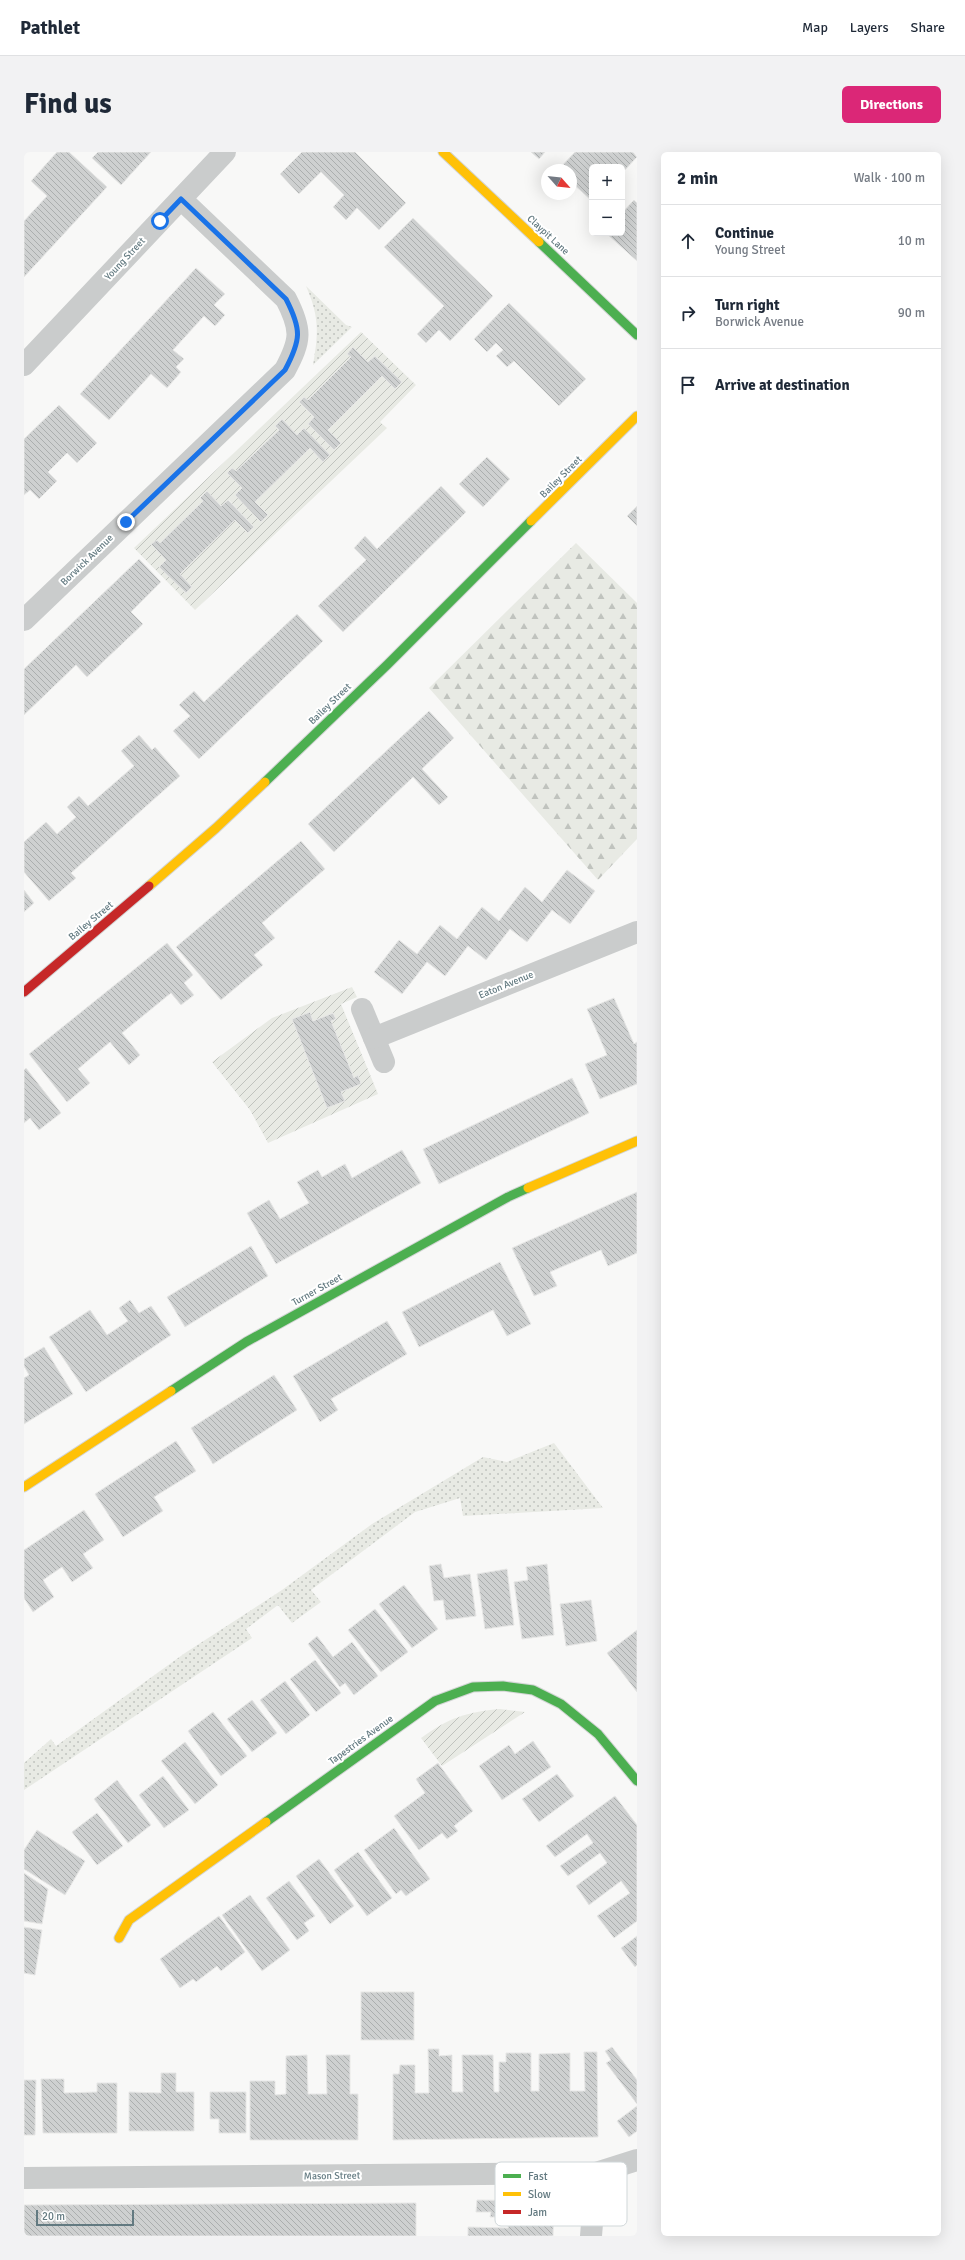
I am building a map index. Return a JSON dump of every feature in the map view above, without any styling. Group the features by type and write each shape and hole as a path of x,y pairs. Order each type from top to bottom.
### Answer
{"street":[{"name":"Young Street","path":"24,365 225,152"},
{"name":"Claypit Lane","path":"443,152 637,335"},
{"name":"Borwick Avenue","path":"24,620 285,370 296,350 298,335 294,315 286,299 181,199"},
{"name":"Bailey Street","path":"24,992 216,828 388,665 637,416"},
{"name":"Eaton Avenue","path":"374,1038 637,932"},
{"path":"362,1009 384,1062"},
{"name":"Turner Street","path":"24,1487 246,1342 508,1197 637,1141"},
{"name":"Tapestries Avenue","path":"119,1938 129,1920 435,1701 473,1687 503,1686 533,1690 561,1704 598,1734 635,1774"},
{"name":"Mason Street","path":"627,2163 637,2160"},
{"name":"Mason Street","path":"24,2178 495,2174"},
{"path":"591,2236 592,2226"}],"green space":[{"path":"306,286 346,325 352,327 313,365 317,324 316,315"},
{"path":"361,332 416,385 380,422 387,428 195,610 134,548","holes":["353,347 368,362 375,356 402,382 382,376 328,430 341,443 334,450 308,424 314,417 299,402 304,397 308,400 351,357 347,354","304,428 310,448 255,502 268,515 261,522 235,495 242,488 227,473 232,468 236,471 279,430 297,435","207,491 221,506 229,500 254,527 248,533 235,520 180,574 192,587 186,593 160,567 166,560 151,544 157,540 160,543 203,501 200,497"]},
{"path":"576,543 637,603 637,839 598,880 429,688"},
{"path":"352,987 357,997 341,1004 378,1094 268,1143 250,1110 212,1062 272,1018","holes":["310,1012 313,1021 333,1013 336,1019 331,1021 354,1078 358,1076 361,1084 341,1092 345,1101 292,1019"]},
{"path":"554,1443 603,1508 463,1516 460,1498 415,1512 311,1590 321,1602 292,1623 278,1605 246,1629 252,1638 24,1790 24,1763 51,1739 56,1746 185,1653 282,1590 372,1524 483,1457 507,1462"},
{"path":"500,1709 525,1712 442,1766 421,1738 440,1725 458,1717"}],"building":[{"path":"57,152 69,152 107,187 24,277 24,221 47,196 31,181"},
{"path":"98,152 151,152 121,185 92,158"},
{"path":"302,152 355,152 406,203 379,230 357,208 346,220 333,207 344,195 321,172 299,194 280,174"},
{"path":"531,152 545,152 539,159"},
{"path":"575,152 633,152 637,157 625,170 625,164 589,164 589,198 577,187 577,164 564,164"},
{"path":"634,200 637,203 637,261 609,236 625,236 625,210"},
{"path":"413,218 493,296 450,341 439,330 426,343 417,334 444,306 384,247"},
{"path":"196,268 225,294 214,305 225,315 215,326 204,316 173,350 184,359 176,367 181,372 167,388 151,374 109,420 80,394"},
{"path":"509,303 586,379 559,406 514,361 507,367 496,356 503,350 496,343 487,352 474,339"},
{"path":"353,347 368,362 375,356 402,382 395,389 382,376 328,430 341,443 334,450 308,424 314,417 299,402 304,397 308,400 351,357 347,354"},
{"path":"59,405 97,443 77,463 67,453 48,472 57,481 39,499 30,490 24,495 24,439"},
{"path":"282,419 297,435 304,428 330,455 323,462 310,448 255,502 268,515 261,522 235,495 242,488 227,473 232,468 236,471 279,430 275,426"},
{"path":"487,457 510,479 483,507 459,484"},
{"path":"441,486 466,512 343,632 318,606 366,560 354,548 365,536 377,549"},
{"path":"207,491 221,506 228,500 254,527 248,533 235,520 180,574 192,587 186,593 159,567 166,560 151,544 157,540 160,543 203,501 200,498"},
{"path":"637,506 637,526 627,516"},
{"path":"139,559 161,582 131,612 143,624 87,677 76,665 24,715 24,669"},
{"path":"297,614 323,641 199,759 173,731 190,716 179,705 194,691 204,702"},
{"path":"429,711 454,738 422,769 448,797 439,805 413,777 334,852 308,824"},
{"path":"139,735 152,750 155,747 180,776 71,873 76,878 49,901 24,872 24,842 46,822 57,834 76,817 67,807 79,796 88,806 134,766 121,751"},
{"path":"301,841 325,869 262,923 275,938 254,955 263,965 221,1000 176,947"},
{"path":"567,870 595,891 570,924 552,910 527,942 510,929 486,960 468,946 445,976 427,962 402,994 374,972 399,940 417,954 440,925 457,939 482,907 499,921 525,887 542,902"},
{"path":"24,890 34,903 24,912"},
{"path":"167,943 193,975 184,983 194,995 181,1005 171,993 122,1033 140,1055 129,1065 110,1042 78,1069 90,1083 67,1102 29,1054"},
{"path":"614,998 634,1044 637,1042 637,1084 600,1099 585,1064 607,1055 587,1009"},
{"path":"310,1012 313,1021 333,1013 336,1019 331,1021 354,1078 358,1075 361,1084 341,1092 345,1101 327,1108 292,1019"},
{"path":"26,1068 61,1113 39,1130 30,1118 24,1123 24,1070"},
{"path":"572,1078 589,1113 439,1184 423,1149"},
{"path":"402,1150 421,1183 276,1264 247,1213 269,1200 280,1219 309,1203 297,1182 318,1170 322,1177 345,1164 352,1178"},
{"path":"637,1192 637,1253 608,1266 601,1250 550,1272 557,1286 534,1296 512,1248"},
{"path":"251,1246 268,1276 185,1327 167,1297"},
{"path":"500,1262 531,1324 507,1336 493,1310 419,1347 402,1312"},
{"path":"130,1300 139,1313 151,1306 171,1335 86,1392 49,1337 90,1310 107,1335 128,1321 119,1308"},
{"path":"387,1321 407,1354 331,1399 338,1410 320,1422 293,1376"},
{"path":"44,1347 73,1394 24,1424 24,1378 29,1375 24,1366 24,1359"},
{"path":"274,1375 297,1410 213,1464 191,1428"},
{"path":"176,1441 196,1471 154,1497 163,1511 123,1537 95,1494"},
{"path":"84,1510 104,1540 83,1554 93,1568 72,1582 62,1567 43,1580 54,1597 33,1612 24,1598 24,1550"},
{"path":"441,1564 444,1578 470,1574 476,1616 446,1620 443,1600 434,1601 429,1566"},
{"path":"547,1564 554,1635 522,1639 514,1582 528,1580 526,1567"},
{"path":"507,1569 514,1625 485,1629 477,1574"},
{"path":"404,1585 438,1629 412,1648 379,1604"},
{"path":"591,1600 597,1641 566,1646 560,1604"},
{"path":"375,1609 408,1652 381,1672 348,1630"},
{"path":"637,1630 637,1692 607,1653"},
{"path":"317,1636 333,1657 352,1642 378,1676 354,1695 345,1683 340,1687 308,1644"},
{"path":"315,1660 341,1693 316,1712 290,1679"},
{"path":"285,1681 310,1715 286,1734 260,1700"},
{"path":"252,1700 277,1733 252,1752 227,1719"},
{"path":"213,1712 247,1756 221,1776 188,1731"},
{"path":"533,1741 551,1767 502,1800 479,1766 509,1745 515,1754"},
{"path":"185,1742 218,1785 195,1804 161,1761"},
{"path":"438,1763 473,1811 454,1826 458,1831 447,1839 442,1833 419,1850 394,1816 425,1793 416,1779"},
{"path":"557,1774 574,1796 539,1822 522,1799"},
{"path":"163,1776 189,1810 164,1828 139,1795"},
{"path":"117,1780 151,1825 128,1843 94,1799"},
{"path":"615,1796 637,1825 637,1921 614,1938 597,1916 630,1893 621,1881 589,1905 576,1886 607,1863 600,1853 568,1876 560,1866 593,1843 587,1834 555,1857 546,1846"},
{"path":"97,1813 123,1846 97,1865 72,1832"},
{"path":"394,1828 430,1879 406,1896 401,1890 396,1894 364,1850"},
{"path":"37,1830 85,1861 65,1895 24,1869 24,1850"},
{"path":"358,1852 392,1898 367,1916 334,1870"},
{"path":"319,1859 354,1906 330,1924 296,1876"},
{"path":"24,1873 48,1889 42,1924 24,1921"},
{"path":"289,1881 315,1916 304,1923 309,1931 297,1940 266,1898"},
{"path":"250,1895 290,1950 262,1971 222,1915"},
{"path":"219,1916 245,1952 221,1971 217,1966 196,1982 193,1979 180,1988 160,1959"},
{"path":"24,1927 42,1930 35,1975 24,1973"},
{"path":"637,1936 637,1965 635,1967 621,1948"},
{"path":"361,1992 414,1992 414,2040 361,2040"},
{"path":"612,2047 637,2080 637,2104 606,2063 611,2060 605,2051"},
{"path":"428,2049 439,2049 439,2056 452,2055 452,2092 463,2092 462,2055 493,2055 494,2092 499,2092 499,2062 506,2062 506,2053 531,2053 531,2091 539,2091 539,2054 570,2053 570,2091 585,2091 584,2052 597,2052 598,2137 393,2140 393,2074 399,2074 400,2065 415,2065 415,2093 429,2093"},
{"path":"307,2055 308,2094 327,2094 326,2055 350,2055 350,2094 358,2094 358,2140 250,2140 250,2081 275,2081 275,2095 286,2094 286,2056"},
{"path":"161,2073 176,2073 176,2092 194,2092 194,2131 129,2131 129,2092 161,2093"},
{"path":"41,2079 64,2079 64,2093 97,2092 97,2083 117,2083 117,2133 43,2133"},
{"path":"24,2080 36,2080 35,2135 24,2135"},
{"path":"210,2092 246,2092 246,2133 219,2133 219,2119 210,2119"},
{"path":"637,2106 637,2131 629,2137 617,2121"},
{"path":"477,2200 495,2200 495,2217 490,2217 491,2212 476,2212"},
{"path":"416,2203 416,2236 24,2236 24,2205"},
{"path":"508,2226 553,2226 553,2236 468,2236 468,2227 508,2228"}],"traffic: fast":[{"path":"539,242 637,335"},
{"path":"265,782 387,665 531,521"},
{"path":"171,1391 246,1342 508,1197 528,1188"},
{"path":"266,1822 435,1701 473,1687 503,1686 533,1690 561,1704 598,1734 637,1781"}],"traffic: slow":[{"path":"443,152 539,242"},
{"path":"531,521 637,416"},
{"path":"149,886 216,828 265,782"},
{"path":"528,1188 637,1141"},
{"path":"24,1487 171,1391"},
{"path":"119,1938 129,1920 266,1822"}],"traffic: jam":[{"path":"24,992 149,886"}],"route":[{"path":"126,522 285,370 296,350 298,335 294,315 286,299 181,199 160,221"}]}
